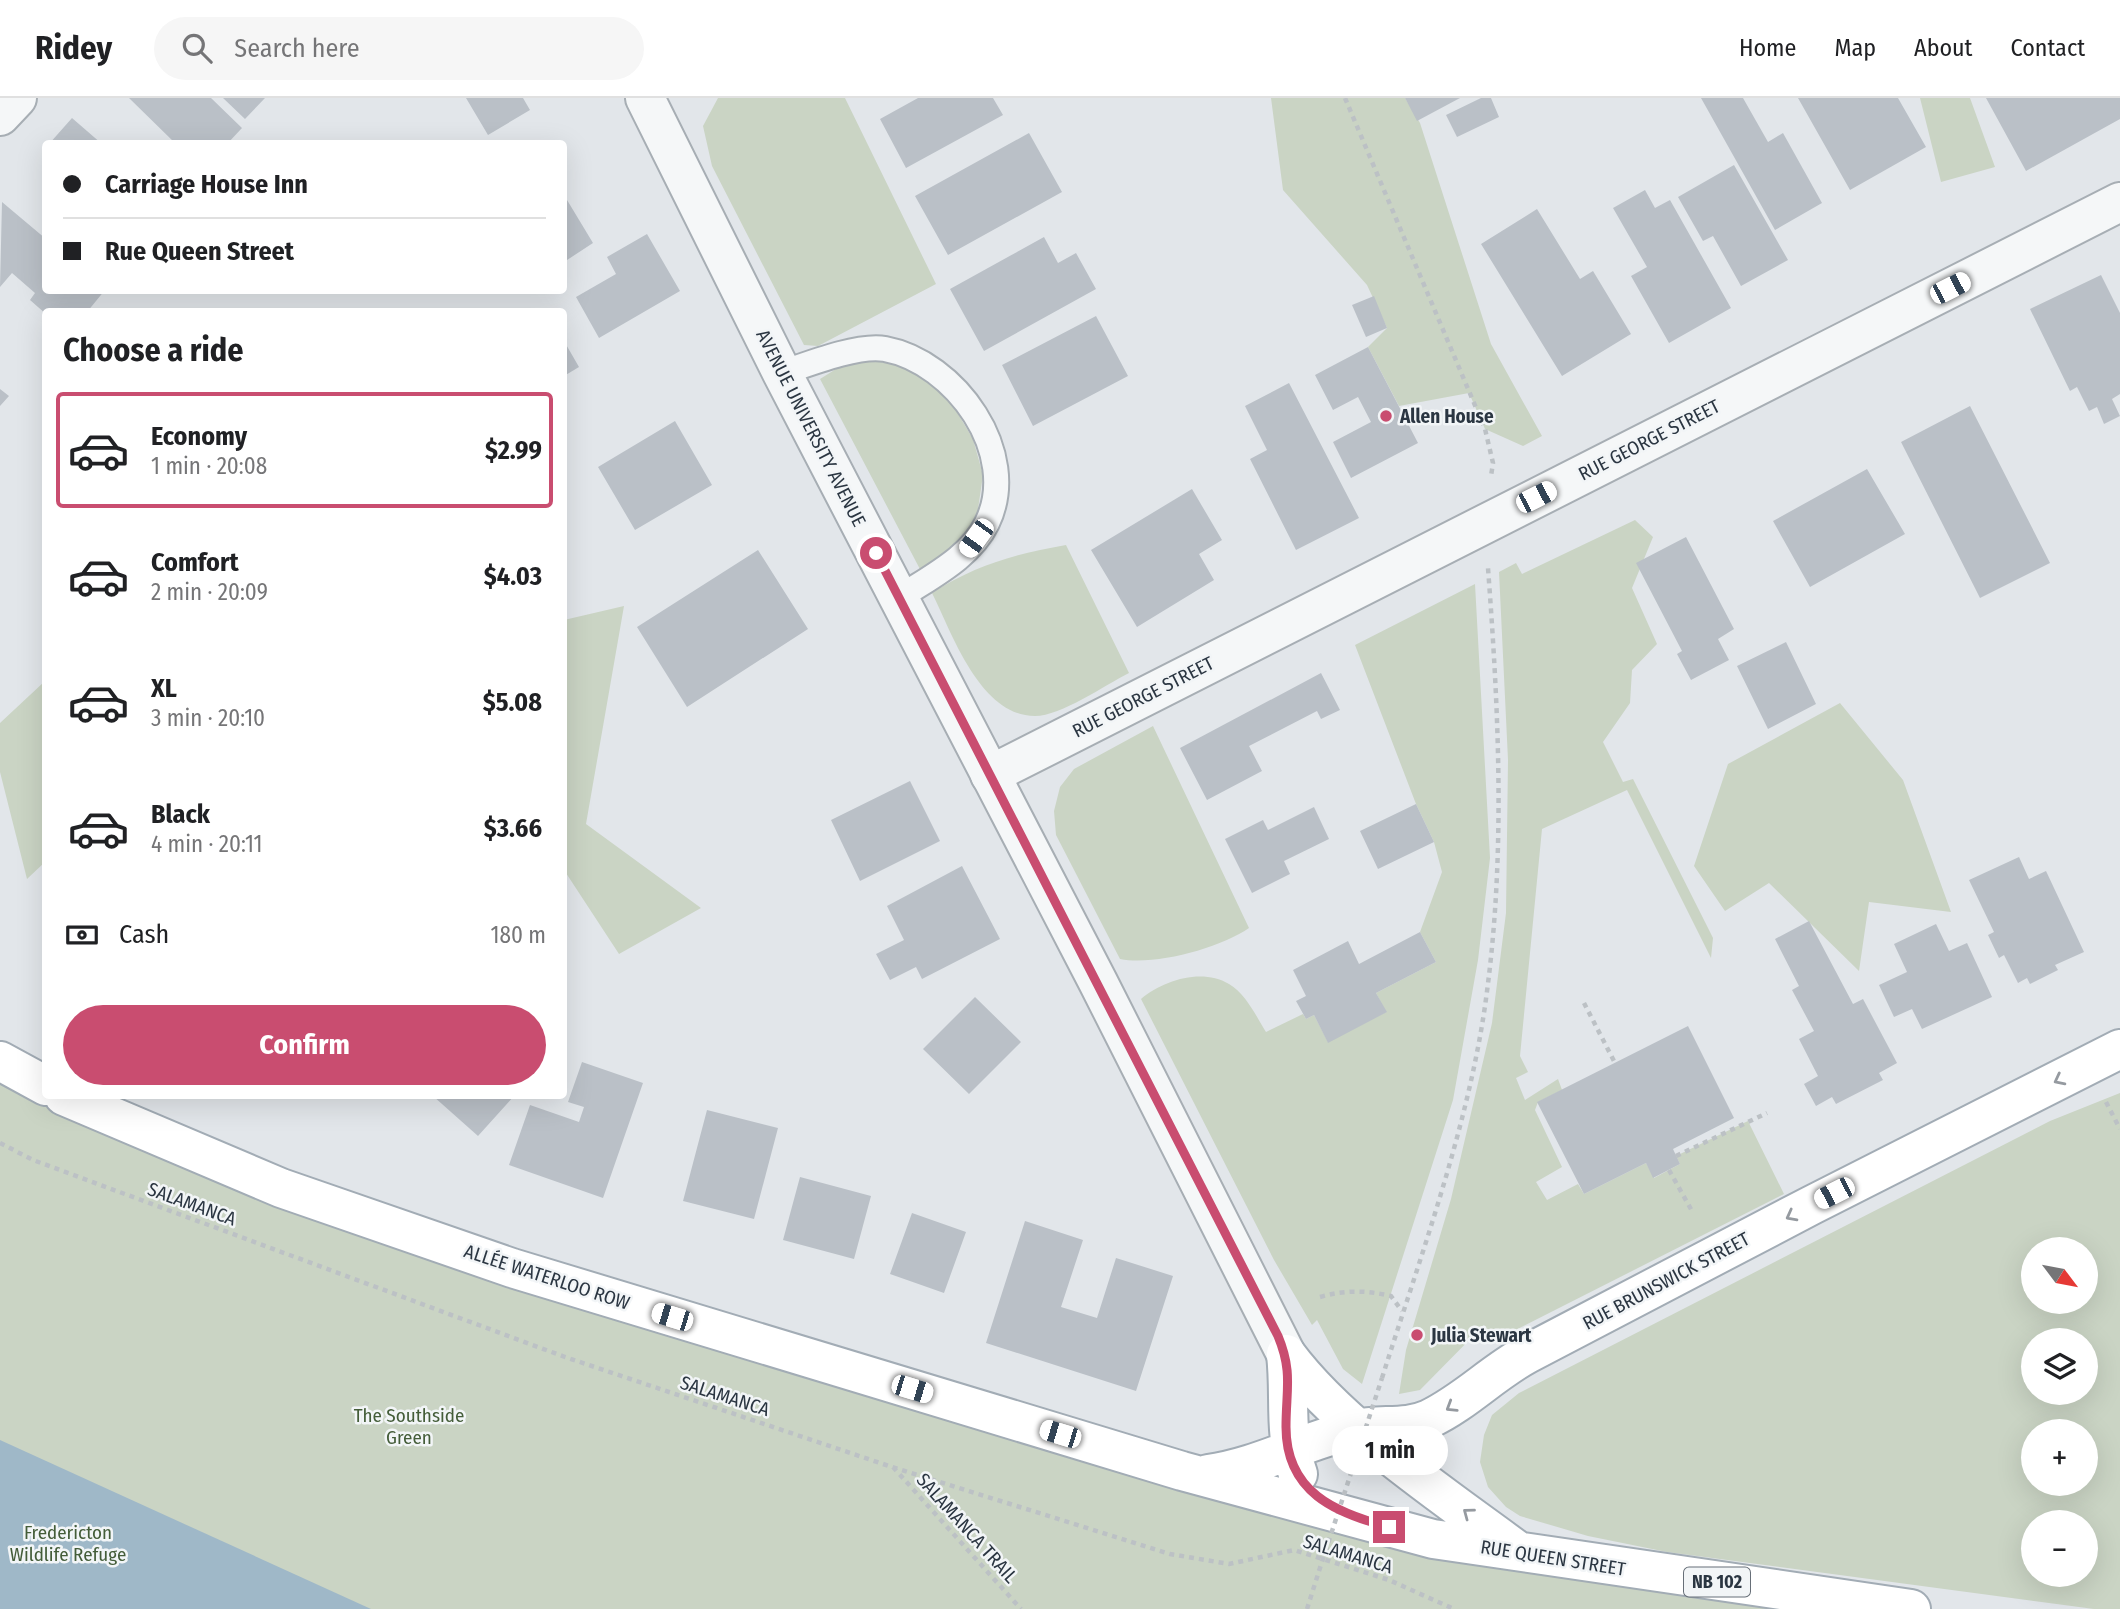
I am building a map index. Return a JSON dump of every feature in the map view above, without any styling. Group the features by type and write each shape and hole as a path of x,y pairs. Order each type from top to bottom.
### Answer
{"main road":[{"name":"RUE BRUNSWICK STREET","path":"1203,1475 1236,1471 1359,1428 1398,1427 1425,1421 1452,1408 1506,1366 1527,1354 1812,1205 2120,1049"},
{"path":"0,1061 42,1084"},
{"name":"ALLÉE WATERLOO ROW","path":"71,1099 281,1188 512,1268 1203,1475"},
{"path":"1288,1372 1304,1379 1359,1428 1522,1554"},
{"path":"1288,1372 1286,1428 1290,1452 1299,1478 1317,1497 1346,1516"},
{"path":"1203,1475 1247,1456 1279,1416 1288,1372"},
{"name":"RUE QUEEN STREET","path":"1203,1475 1433,1539 1911,1609"}],"street":[{"path":"0,116 17,98"},
{"name":"AVENUE UNIVERSITY AVENUE","path":"645,98 782,373 990,775 1288,1372"},
{"name":"RUE GEORGE STREET","path":"990,775 2120,202"}],"lane":[{"path":"782,373 836,354 884,348 926,364 946,379 956,387 978,422 991,450 997,482 987,523 964,554 899,598"}],"path":[{"path":"1345,98 1485,429 1493,463"},
{"path":"1307,1609 1447,1166 1485,1008 1498,887 1501,790 1489,577"},
{"path":"1584,1003 1615,1063"},
{"path":"1676,1156 1767,1113"},
{"name":"SALAMANCA","path":"0,1143 33,1160 565,1357 892,1467 1170,1554 1229,1564 1294,1550 1389,1580 1454,1609"},
{"path":"1669,1170 1692,1212"},
{"path":"1320,1297 1339,1292 1373,1292 1391,1296 1403,1312"},
{"name":"SALAMANCA TRAIL","path":"892,1467 1021,1609"}],"green space":[{"path":"718,98 845,98 936,284 818,346 804,345 712,166 703,126"},
{"path":"1271,98 1405,98 1420,123 1491,344 1542,436 1523,446 1485,429 1469,393 1399,406 1368,347 1387,328 1367,285 1283,190"},
{"path":"1920,98 1970,98 1995,167 1941,182"},
{"path":"871,361 903,364 942,387 973,439 983,475 977,516 956,547 922,573 820,379 844,364"},
{"path":"1635,520 1653,537 1632,588 1657,644 1632,670 1630,703 1603,742 1623,782 1633,779 1713,938 1711,958 1627,790 1542,829 1520,1056 1528,1072 1516,1078 1525,1100 1558,1079 1562,1090 1538,1102 1535,1110 1562,1167 1536,1182 1547,1200 1578,1184 1584,1194 1646,1163 1654,1178 1680,1164 1676,1156 1748,1121 1784,1194 1494,1341 1484,1325 1420,1390 1399,1394 1406,1350 1451,1199 1492,1023 1506,913 1508,760 1499,572 1516,563 1522,574"},
{"path":"1066,545 1129,673 1083,699 1046,715 1016,712 999,702 970,670 932,593 964,575 996,562"},
{"path":"1475,584 1490,858 1478,960 1453,1100 1362,1384 1343,1369 1317,1320 1312,1325 1274,1260 1141,999 1161,986 1184,978 1218,979 1241,993 1266,1032 1303,1014 1306,1019 1314,1015 1328,1042 1386,1012 1376,993 1436,962 1420,932 1442,872 1434,842 1416,804 1355,645"},
{"path":"624,606 586,824 701,908 619,954 567,875 567,619"},
{"path":"42,684 42,865 27,879 0,772 0,723"},
{"path":"1840,703 1903,780 1951,912 1869,902 1859,971 1769,883 1725,911 1694,866 1728,764"},
{"path":"1153,726 1249,928 1222,942 1187,954 1151,960 1120,959 1056,835 1054,811 1060,787 1074,769"},
{"name":"The Southside Green","path":"0,1061 42,1080 42,1099 84,1099 281,1188 1346,1516 1919,1609 0,1609"},
{"path":"2120,1093 2120,1609 2094,1609 1667,1552 1588,1536 1520,1516 1506,1507 1488,1487 1480,1462 1484,1435 1492,1415 1519,1393 2050,1121"}],"water":[{"name":"Fredericton Wildlife Refuge","path":"0,1440 371,1609 0,1609"}],"building":[{"path":"129,98 211,98 242,128 231,140 172,140"},
{"path":"223,98 265,98 245,119"},
{"path":"466,98 523,98 530,110 488,135"},
{"path":"918,98 993,98 1003,115 906,168 880,119"},
{"path":"1405,98 1460,98 1417,121"},
{"path":"1481,98 1491,98 1499,117 1457,137 1446,115"},
{"path":"1701,98 1743,98 1768,142 1783,133 1822,203 1775,230"},
{"path":"1798,98 1898,98 1926,147 1850,190"},
{"path":"1986,98 2120,98 2120,119 2026,171"},
{"path":"72,118 97,140 53,140"},
{"path":"1029,133 1062,192 948,255 915,196"},
{"path":"1734,165 1788,260 1741,286 1713,236 1703,241 1678,197"},
{"path":"1645,190 1655,208 1670,200 1731,308 1669,343 1631,276 1647,267 1613,208"},
{"path":"567,200 593,243 567,260"},
{"path":"2,202 42,236 42,294 102,294 90,308 42,308 42,310 30,300 35,293 12,273 0,287"},
{"path":"1537,209 1580,279 1593,271 1631,334 1562,376 1481,244"},
{"path":"647,234 680,291 599,338 576,297 616,274 607,257"},
{"path":"1044,237 1058,263 1076,253 1096,289 984,351 950,289"},
{"path":"2101,275 2120,313 2120,394 2112,399 2120,416 2104,424 2097,407 2089,411 2077,387 2070,391 2030,309"},
{"path":"1374,296 1387,328 1366,337 1352,305"},
{"path":"1096,316 1128,376 1033,426 1002,365"},
{"path":"567,346 579,367 567,374"},
{"name":"Allen House","path":"1368,347 1418,443 1351,478 1333,442 1371,422 1358,397 1333,410 1315,375"},
{"path":"1289,383 1359,518 1296,550 1250,459 1267,450 1245,406"},
{"path":"0,389 9,396 0,406"},
{"path":"1970,406 2050,563 1980,598 1901,442"},
{"path":"675,421 712,485 635,530 598,467"},
{"path":"1867,469 1905,534 1810,587 1773,521"},
{"path":"1192,489 1222,540 1199,554 1214,580 1137,627 1091,550"},
{"path":"1686,537 1734,629 1718,639 1729,660 1691,680 1677,654 1682,651 1636,563"},
{"path":"758,550 808,629 687,707 637,627"},
{"path":"1786,642 1816,704 1768,729 1737,666"},
{"path":"1321,673 1340,710 1321,719 1317,711 1249,746 1262,771 1207,800 1180,748"},
{"path":"910,781 940,841 860,881 831,820"},
{"path":"1416,804 1434,842 1378,869 1360,831"},
{"path":"1314,807 1329,839 1284,861 1290,874 1252,893 1225,839 1263,820 1268,830"},
{"path":"2019,857 2029,879 2046,871 2084,952 2055,965 2058,970 2030,984 2027,978 2018,983 2004,955 1999,958 1988,935 1994,932 1969,880"},
{"path":"962,866 1000,939 922,979 916,967 890,980 876,954 904,940 887,906"},
{"path":"1809,921 1853,1004 1863,999 1897,1063 1879,1073 1883,1080 1836,1104 1832,1097 1816,1106 1804,1084 1818,1076 1799,1039 1814,1031 1792,990 1799,986 1775,939"},
{"path":"1936,924 1949,951 1967,943 1992,997 1922,1029 1912,1009 1894,1017 1879,985 1907,972 1894,944"},
{"path":"1420,932 1436,962 1376,993 1387,1012 1328,1043 1314,1015 1306,1019 1296,1001 1306,996 1293,970 1348,941 1359,964"},
{"path":"975,997 1021,1042 969,1094 923,1049"},
{"path":"1688,1026 1734,1118 1673,1149 1680,1164 1653,1178 1646,1163 1584,1194 1537,1102"},
{"path":"582,1062 643,1083 603,1198 509,1165 530,1105 579,1122 584,1107 568,1102"},
{"path":"436,1099 511,1099 478,1136"},
{"path":"707,1110 778,1128 754,1219 683,1201"},
{"path":"800,1177 871,1196 854,1259 783,1240"},
{"path":"912,1213 966,1232 944,1293 890,1274"},
{"path":"1025,1221 1083,1240 1061,1307 1097,1318 1116,1258 1173,1276 1136,1391 986,1343"}],"place":[{"name":"Allen House","path":"1386,416"},
{"name":"Julia Stewart","path":"1417,1335"}],"route":[{"path":"876,553 1278,1336 1286,1354 1290,1390 1286,1428 1290,1452 1299,1478 1317,1497 1346,1516 1389,1527"}]}
